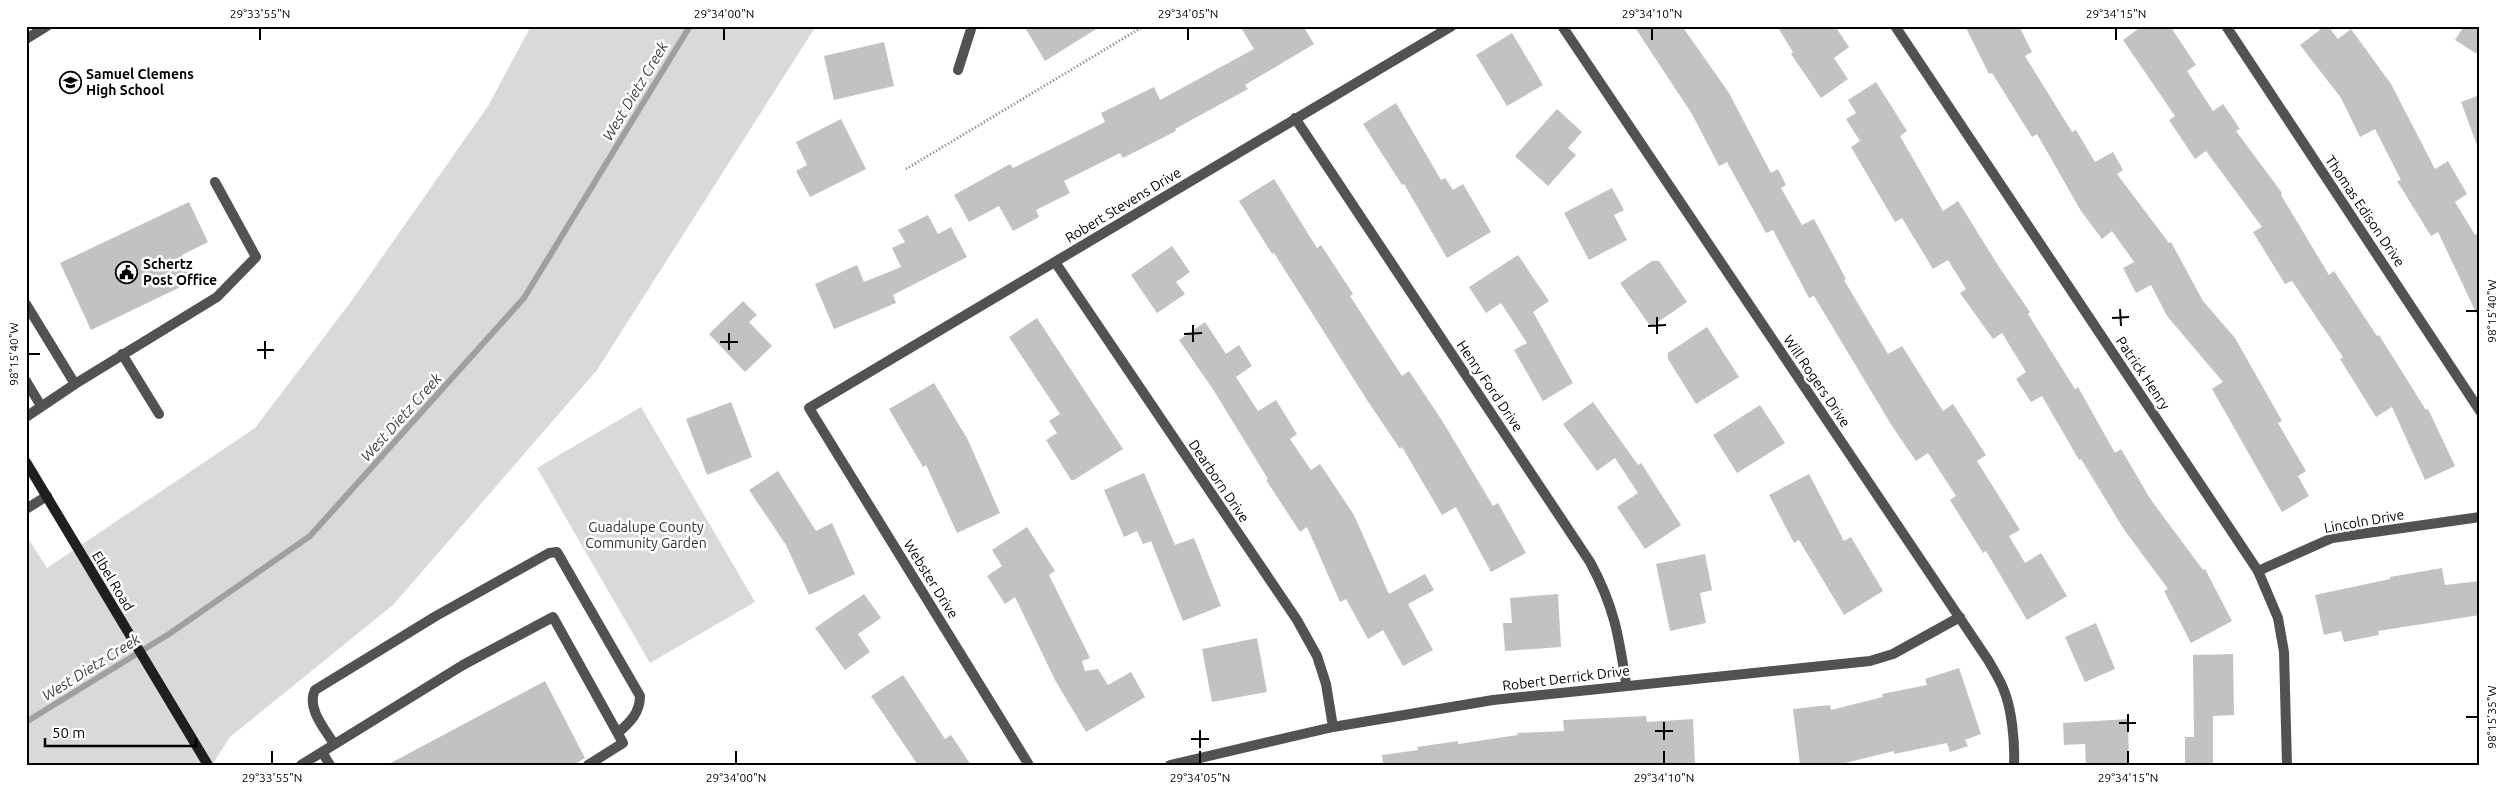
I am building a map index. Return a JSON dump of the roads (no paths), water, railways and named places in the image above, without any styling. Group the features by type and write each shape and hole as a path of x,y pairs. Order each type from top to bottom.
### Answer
{"street":[{"path":"26,39 47,26"},
{"path":"958,70 972,26"},
{"name":"Robert Stevens Drive","path":"809,408 1452,26"},
{"name":"Will Rogers Drive","path":"1562,26 1960,617 2003,688 2012,727 2015,751 2014,765"},
{"name":"Patrick Henry","path":"1895,26 2258,571 2278,618 2284,652 2287,765"},
{"name":"Thomas Edison Drive","path":"2226,26 2480,411"},
{"name":"Henry Ford Drive","path":"1295,118 1590,562 1606,592 1615,618 1626,684"},
{"path":"26,417 74,384 186,318 217,297 256,257 215,182"},
{"name":"Dearborn Drive","path":"1054,262 1297,620 1317,656 1326,684 1333,727"},
{"path":"26,304 74,384"},
{"path":"122,354 158,414"},
{"path":"26,381 41,406"},
{"name":"Webster Drive","path":"809,408 1029,765"},
{"name":"Elbel Road","path":"26,462 208,765"},
{"path":"26,509 47,496"},
{"name":"Lincoln Drive","path":"2258,571 2332,538 2480,517"},
{"path":"334,744 312,704 315,690 436,616 549,553 557,552 640,696 640,707 632,720 618,733"},
{"path":"301,765 463,665 553,617 623,743 588,765"},
{"name":"Robert Derrick Drive","path":"1170,765 1333,727 1494,700 1626,684 1870,661 1893,654 1960,617"},
{"path":"322,752 330,765"}],"waterway":[{"name":"West Dietz Creek","path":"26,722 169,634 310,536 524,298 690,26"}],"place":[{"name":"Samuel Clemens High School","path":"70,82"},
{"name":"Schertz Post Office","path":"127,272"}],"park label":[{"name":"Guadalupe County Community Garden","path":"646,536"}]}
